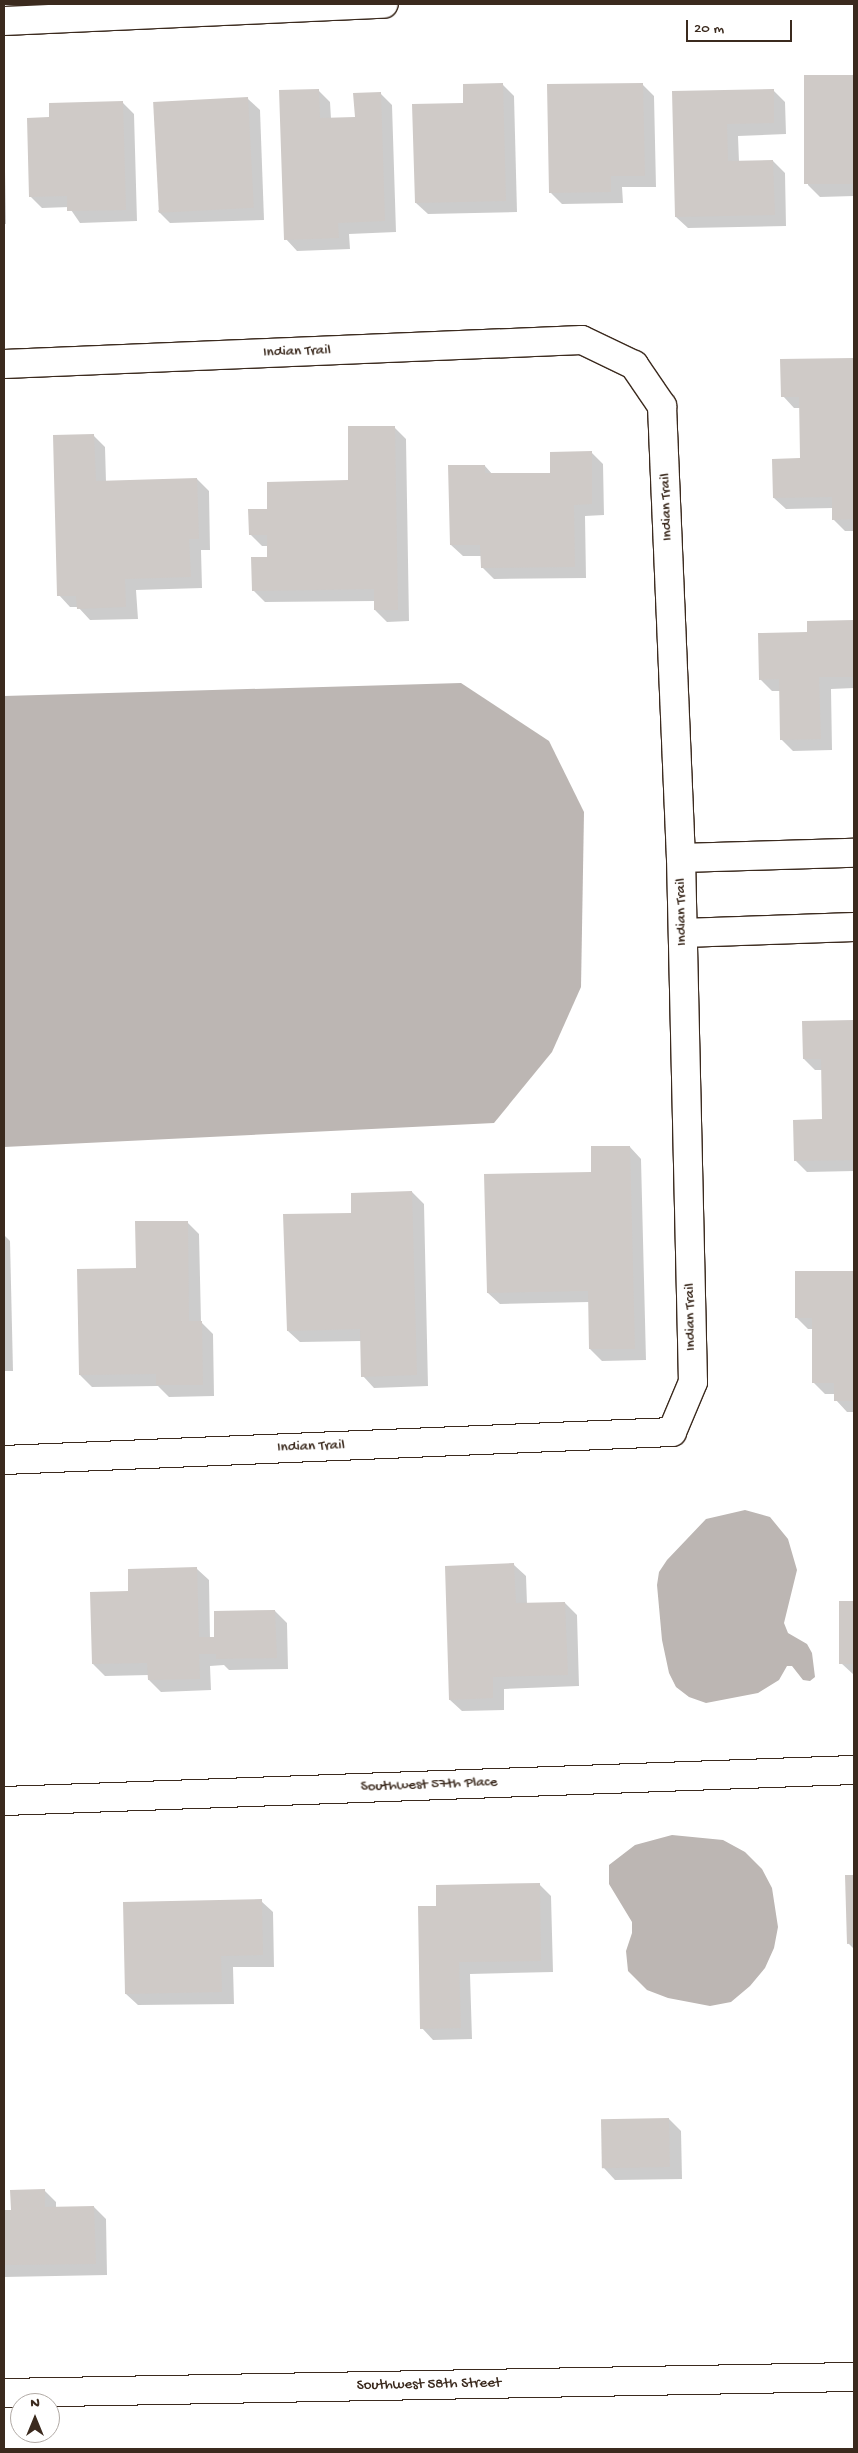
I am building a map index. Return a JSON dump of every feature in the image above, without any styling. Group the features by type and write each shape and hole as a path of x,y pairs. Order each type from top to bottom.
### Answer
{"street":[{"path":"4,20 384,4"},
{"name":"Indian Trail","path":"4,364 582,340 634,365 662,406 681,858 693,1382 672,1432 4,1460"},
{"path":"681,858 854,853"},
{"path":"682,934 854,927"},
{"name":"Southwest 57th Place","path":"4,1801 854,1770"},
{"name":"Southwest 58th Street","path":"4,2393 854,2377"}],"shaded area":[{"path":"461,683 549,741 584,812 581,987 552,1052 494,1123 4,1147 4,696"},
{"path":"745,1510 770,1517 788,1539 797,1570 784,1623 788,1633 807,1644 812,1653 815,1677 810,1681 803,1680 792,1666 787,1666 779,1680 758,1693 706,1703 689,1697 676,1687 669,1673 662,1640 657,1585 659,1572 667,1560 706,1519"},
{"path":"672,1835 723,1840 745,1852 762,1869 772,1888 778,1927 774,1948 765,1968 750,1986 731,2002 710,2006 668,1998 647,1990 628,1971 626,1951 632,1933 632,1922 609,1884 609,1865 635,1845"}],"building":[{"path":"804,75 854,75 854,184 804,184"},
{"path":"503,83 506,201 415,203 412,104 463,103 463,84"},
{"path":"643,83 645,176 611,176 611,192 549,193 547,84"},
{"path":"319,89 320,118 355,117 353,93 381,92 385,221 338,223 339,238 284,240 279,90"},
{"path":"774,89 774,123 727,124 728,161 773,160 775,215 675,217 672,91"},
{"path":"248,97 254,208 159,213 153,102"},
{"path":"123,101 126,210 67,211 67,196 29,197 27,118 49,117 49,103"},
{"path":"854,358 854,519 832,520 832,497 773,498 772,459 800,458 799,397 781,397 780,359"},
{"path":"348,426 395,426 398,610 374,610 374,589 252,591 251,557 267,557 267,535 249,535 248,509 267,509 267,482 348,480"},
{"path":"94,434 96,481 197,478 199,539 189,539 191,577 125,579 126,607 77,609 76,596 57,596 53,435"},
{"path":"592,451 592,504 574,505 575,567 481,568 480,545 450,545 448,465 485,465 485,473 550,473 550,452"},
{"path":"854,620 854,677 819,677 821,739 780,740 779,679 759,680 758,633 807,632 807,621"},
{"path":"854,1020 854,1160 794,1161 793,1120 822,1119 821,1059 803,1059 802,1021"},
{"path":"591,1146 630,1146 635,1349 589,1349 588,1291 487,1293 484,1174 591,1172"},
{"path":"412,1191 417,1375 361,1377 360,1329 287,1331 283,1214 351,1213 351,1193"},
{"path":"135,1221 188,1221 189,1321 202,1321 203,1385 156,1385 156,1374 79,1375 77,1269 136,1268"},
{"path":"795,1271 854,1271 854,1401 834,1401 834,1383 812,1383 812,1318 795,1318"},
{"path":"514,1563 516,1603 565,1602 568,1675 493,1677 493,1698 449,1700 445,1566"},
{"path":"197,1567 199,1637 214,1637 214,1611 275,1610 277,1658 216,1659 216,1654 199,1654 200,1679 148,1680 147,1663 92,1664 90,1592 128,1591 128,1569"},
{"path":"839,1601 854,1601 854,1664 839,1664"},
{"path":"845,1875 854,1875 854,1943 847,1944"},
{"path":"540,1883 541,1961 459,1962 461,2028 420,2029 418,1906 436,1906 436,1885"},
{"path":"262,1899 263,1955 221,1956 222,1992 125,1994 123,1902"},
{"path":"669,2118 670,2167 602,2168 601,2119"},
{"path":"45,2189 45,2207 94,2206 96,2264 4,2265 4,2210 11,2210 10,2190"}]}
